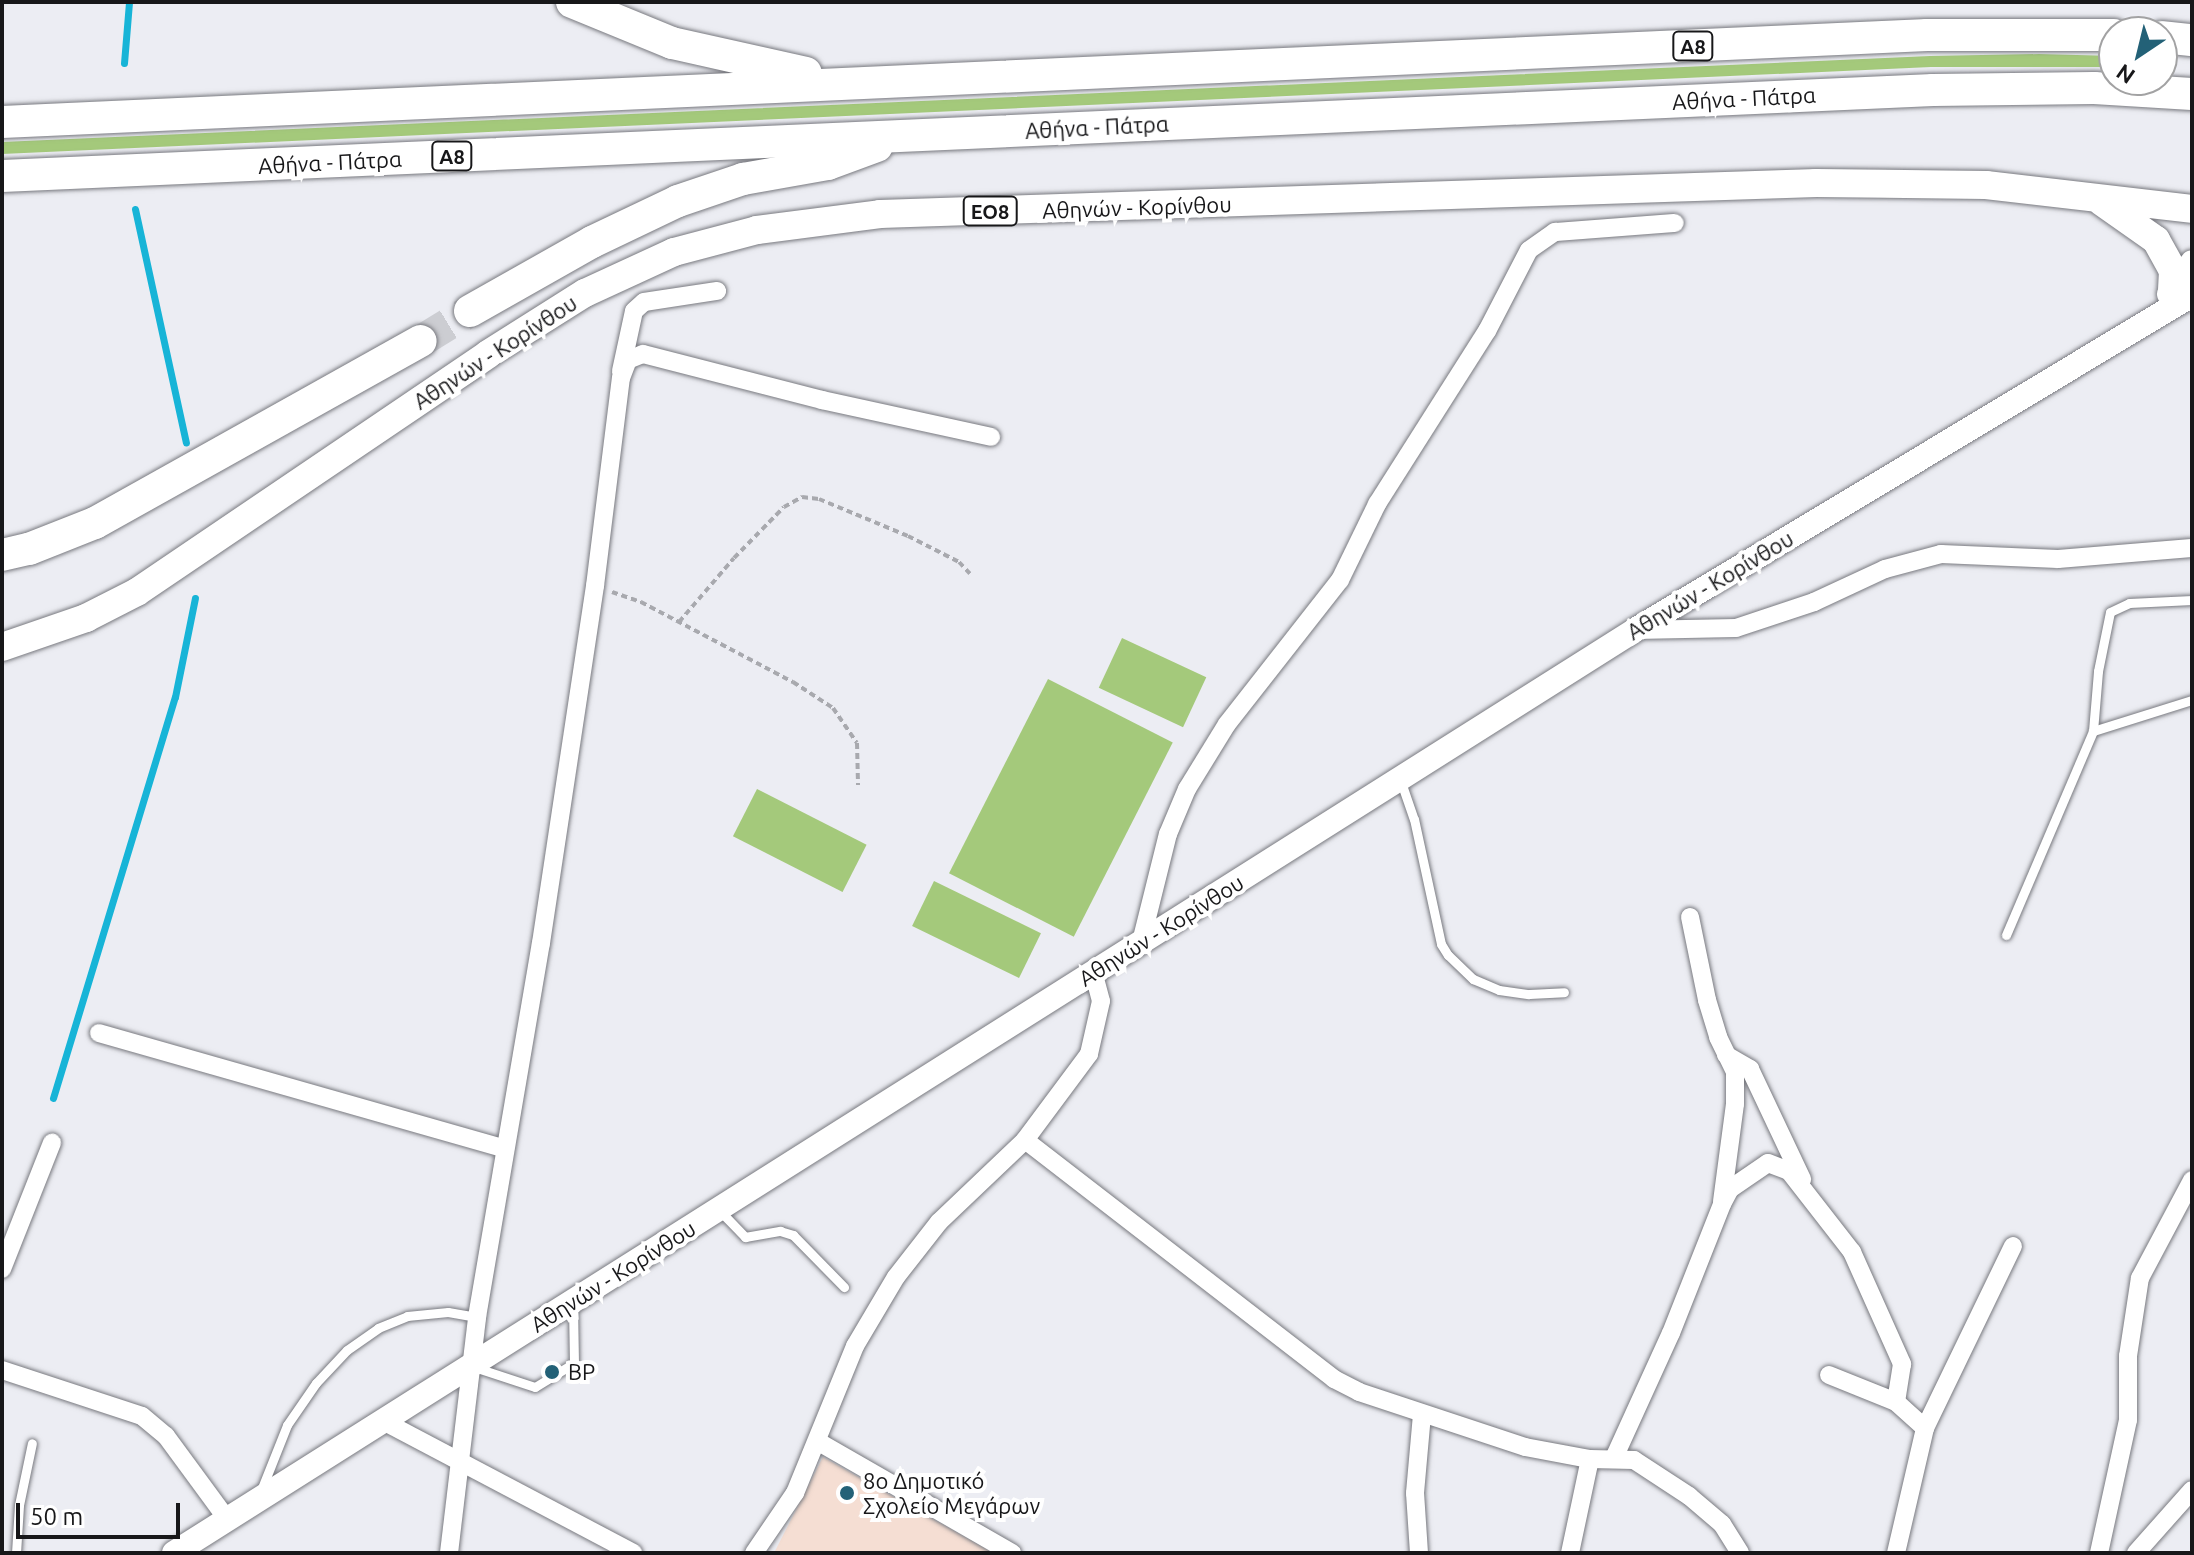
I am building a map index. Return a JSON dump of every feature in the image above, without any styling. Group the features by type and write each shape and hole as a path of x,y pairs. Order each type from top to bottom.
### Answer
{"highway":[{"path":"572,2 672,43 856,83"},
{"name":"Α8","path":"2,122 1911,36 2098,35"},
{"name":"Αθήνα - Πάτρα","path":"2,176 1933,90 2094,88 2192,94"},
{"path":"470,311 632,221 678,201 743,179 828,164 902,136"},
{"path":"2,555 29,549 95,523 421,341"}],"main road":[{"name":"Αθηνών - Κορίνθου","path":"2,647 86,618 137,592 488,354 585,293 674,252 757,230 880,214 1816,183 1986,185 2192,209"},
{"path":"2091,196 2156,240 2182,292"},
{"name":"Αθηνών - Κορίνθου","path":"174,1553 1635,630 2153,316 2182,292 2192,262"}],"street":[{"path":"1141,942 1168,834 1187,789 1227,724 1340,580 1377,504 1475,353 1529,250 1542,237 1555,232 1675,223"},
{"path":"449,1553 477,1317 541,943 595,586 621,378 634,311 656,297 717,291"},
{"path":"621,378 628,360 643,354 822,400 991,437"},
{"path":"1635,630 1736,628 1814,602 1885,569 1941,554 2058,559 2192,548"},
{"path":"1690,917 1707,1000 1735,1072 1735,1104 1722,1204"},
{"path":"754,1553 795,1493 855,1346 896,1277 939,1222 1025,1140 1089,1054 1101,1001 1093,972"},
{"path":"99,1033 505,1149"},
{"path":"1726,1055 1750,1069 1809,1192"},
{"path":"1025,1140 1334,1379 1422,1414 1525,1447 1590,1459 1634,1460 1689,1496 1722,1524 1740,1553"},
{"path":"2,1269 52,1143"},
{"path":"1614,1458 1671,1333 1722,1204 1730,1189 1768,1163 1789,1171 1809,1192 1852,1252 1902,1364 1896,1402"},
{"path":"2099,1553 2128,1420 2128,1356 2140,1278 2192,1180"},
{"path":"1896,1553 1925,1428 2013,1246"},
{"path":"2,1370 142,1416 166,1436 227,1519"},
{"path":"1829,1375 1896,1402 1925,1428"},
{"path":"1419,1553 1415,1493 1422,1414"},
{"path":"383,1421 633,1553"},
{"path":"817,1441 1012,1553"},
{"path":"1570,1553 1590,1459"},
{"path":"2136,1553 2192,1490"}],"lane":[{"path":"2006,935 2093,731 2098,671 2110,612 2129,603 2192,600"},
{"path":"2093,731 2192,700"},
{"path":"1400,778 1414,819 1441,944 1448,955 1473,979 1499,990 1529,994 1564,992"},
{"path":"719,1209 745,1237 780,1231 793,1235 844,1287"},
{"path":"471,1366 535,1387 574,1363 573,1301"},
{"path":"258,1500 287,1425 316,1383 347,1350 378,1328 407,1316 448,1312 477,1317"},
{"path":"16,1553 19,1505 32,1443"}],"path":[{"path":"679,622 734,558 784,507 802,497 819,499 908,536 959,562 970,574"},
{"path":"595,586 641,602 793,682 833,708 857,743 858,785"}],"shaded area":[{"name":"8ο Δημοτικό Σχολείο Μεγάρων","path":"823,1457 993,1553 774,1553"}],"green space":[{"path":"1930,56 2098,56 2098,67 1931,67 2,154 2,142"},
{"path":"1122,638 1206,677 1183,727 1099,688"},
{"path":"1048,679 1173,743 1074,937 949,873"},
{"path":"757,789 867,845 843,892 733,836"},
{"path":"934,881 1041,933 1019,978 912,926"}],"waterway":[{"path":"124,63 129,2"},
{"path":"135,209 186,443"},
{"path":"53,1098 175,697 195,598"}],"tunnel":[{"path":"421,341 470,311"}],"place":[{"name":"BP","path":"552,1372"},
{"name":"8ο Δημοτικό Σχολείο Μεγάρων","path":"847,1493"}]}
